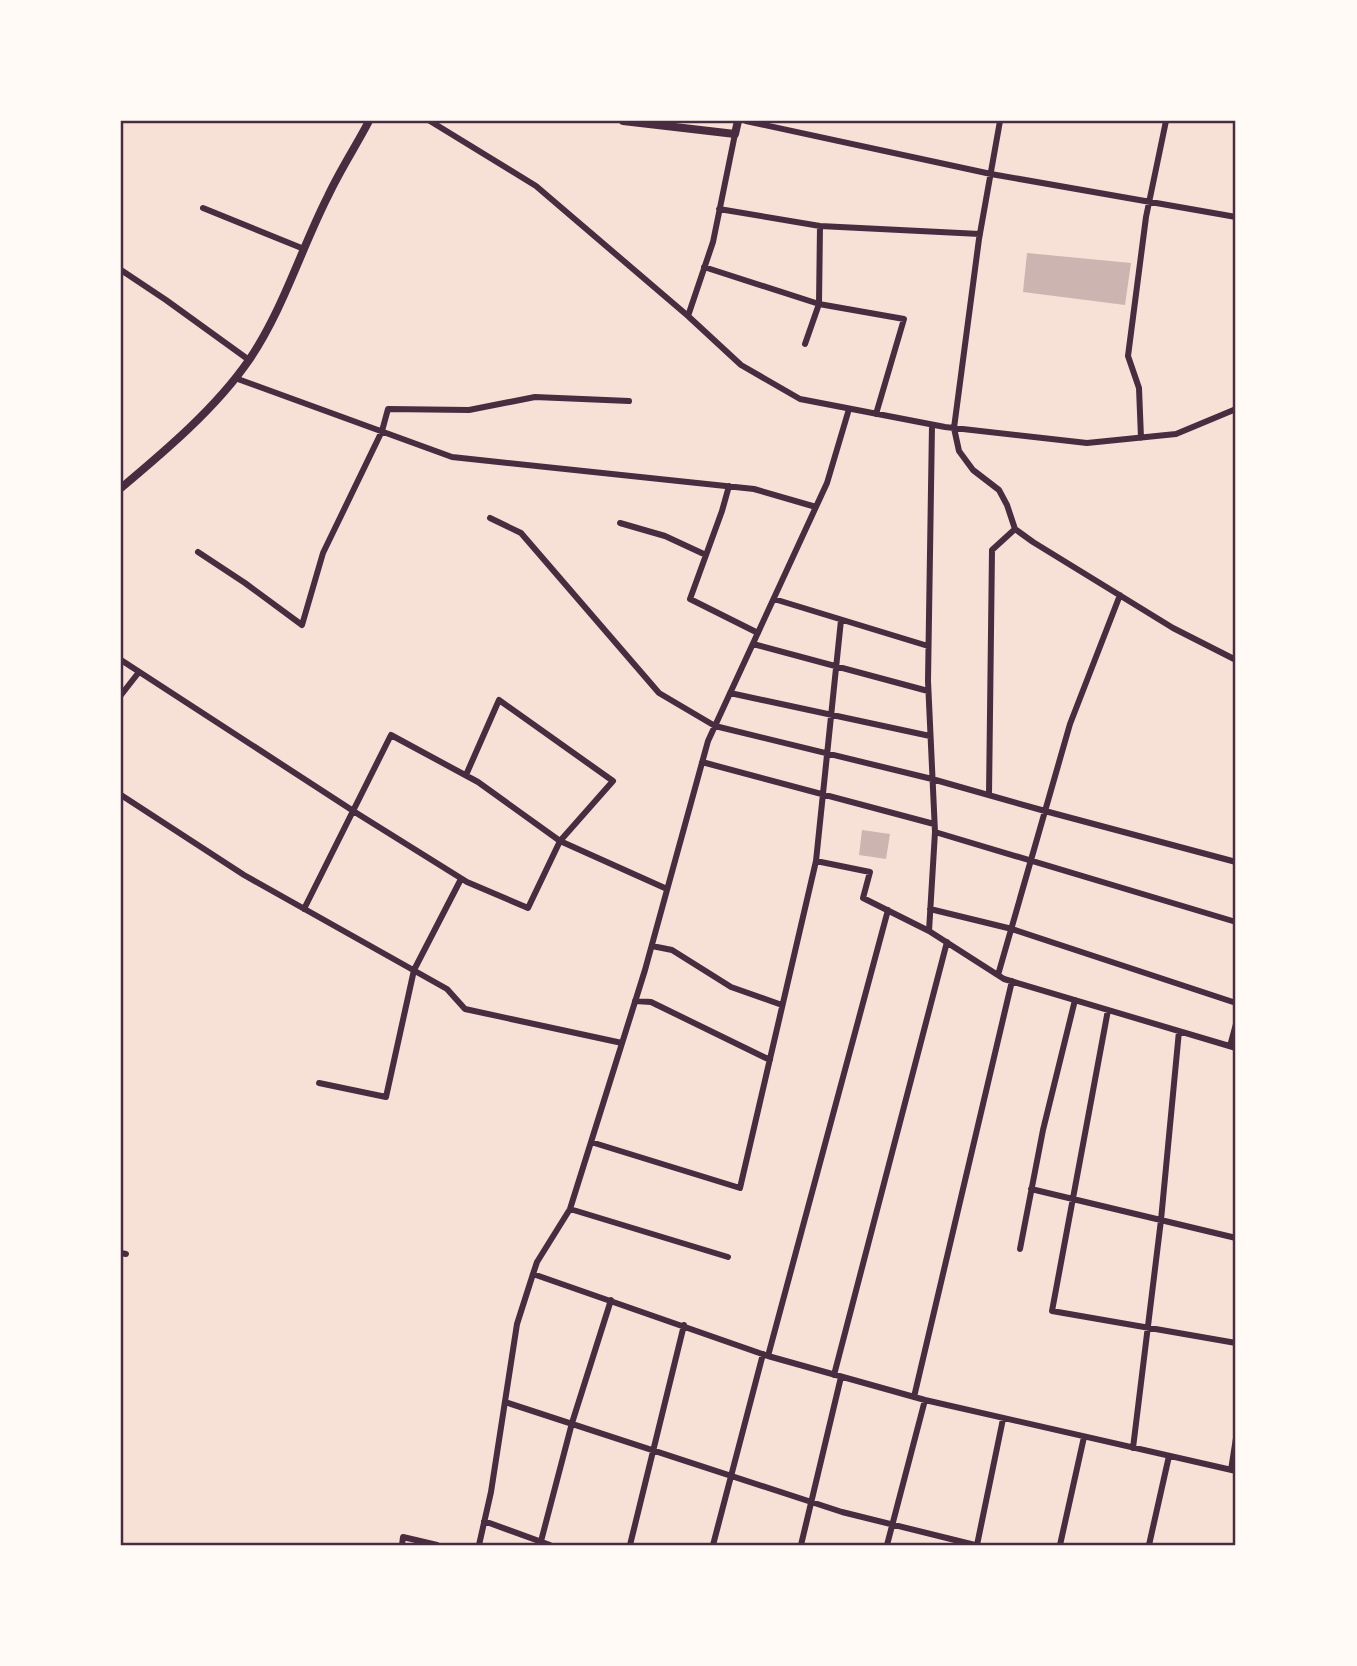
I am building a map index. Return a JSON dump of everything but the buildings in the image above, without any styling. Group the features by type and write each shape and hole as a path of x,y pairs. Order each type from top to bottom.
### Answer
{"street":[{"path":"121,488 204,412 249,360 266,333 328,196 369,121"},
{"path":"430,121 536,186 741,365 800,399 932,425 1087,443 1176,434 1236,409"},
{"path":"623,121 735,134"},
{"path":"688,316 713,242 737,121"},
{"path":"746,121 990,174 1236,217"},
{"path":"1000,121 980,234 954,428 959,451 973,470 999,490 1015,529 1173,628 1236,660"},
{"path":"1141,438 1139,388 1128,356 1149,203 1166,121"},
{"path":"203,208 304,249"},
{"path":"719,209 820,226 980,234"},
{"path":"805,344 819,304 820,226"},
{"path":"704,267 819,304 904,319 876,414"},
{"path":"121,271 166,299 249,360"},
{"path":"235,378 452,457 754,489 816,507"},
{"path":"198,552 302,625 323,553 382,431 388,409 469,410 535,397 629,401"},
{"path":"479,1545 491,1492 517,1324 533,1274 537,1262 570,1209 652,946 708,741 827,483 849,409"},
{"path":"929,931 934,828 928,691 932,425"},
{"path":"730,486 690,598 758,633"},
{"path":"490,518 521,533 659,693 715,726 932,779 1236,862"},
{"path":"620,523 665,536 706,555"},
{"path":"989,795 992,550 1015,529"},
{"path":"998,975 1070,724 1120,595"},
{"path":"774,599 928,646"},
{"path":"591,1142 740,1188 816,861 841,620"},
{"path":"753,643 928,691"},
{"path":"121,660 461,879 528,908 560,841 613,781 499,701 466,775"},
{"path":"121,695 139,672"},
{"path":"730,693 930,736"},
{"path":"304,909 391,735 478,782 560,841 667,889"},
{"path":"702,762 823,794 1031,861 1236,922"},
{"path":"121,795 244,875 447,989 465,1009 622,1043"},
{"path":"816,861 870,872 863,898 929,931 1012,981 1233,1047 1236,1024"},
{"path":"319,1083 386,1097 414,970 461,879"},
{"path":"930,909 1012,929 1236,1003"},
{"path":"713,1545 888,910"},
{"path":"801,1545 838,1376 947,943"},
{"path":"652,946 672,950 731,987 782,1005"},
{"path":"914,1397 1012,981"},
{"path":"1020,1249 1042,1130 1074,1000"},
{"path":"635,1001 651,1002 770,1060"},
{"path":"1108,1010 1052,1311 1236,1343"},
{"path":"1133,1448 1161,1220 1179,1031"},
{"path":"1031,1189 1236,1238"},
{"path":"570,1209 728,1256"},
{"path":"533,1274 765,1355 1003,1419 1234,1470 1236,1438"},
{"path":"541,1544 572,1423 611,1300"},
{"path":"631,1545 684,1325"},
{"path":"887,1545 925,1400"},
{"path":"505,1402 842,1512 976,1545 1003,1419"},
{"path":"1060,1545 1084,1437"},
{"path":"1149,1545 1169,1456"},
{"path":"484,1521 541,1544 550,1545"},
{"path":"402,1545 402,1536 437,1545"}]}
